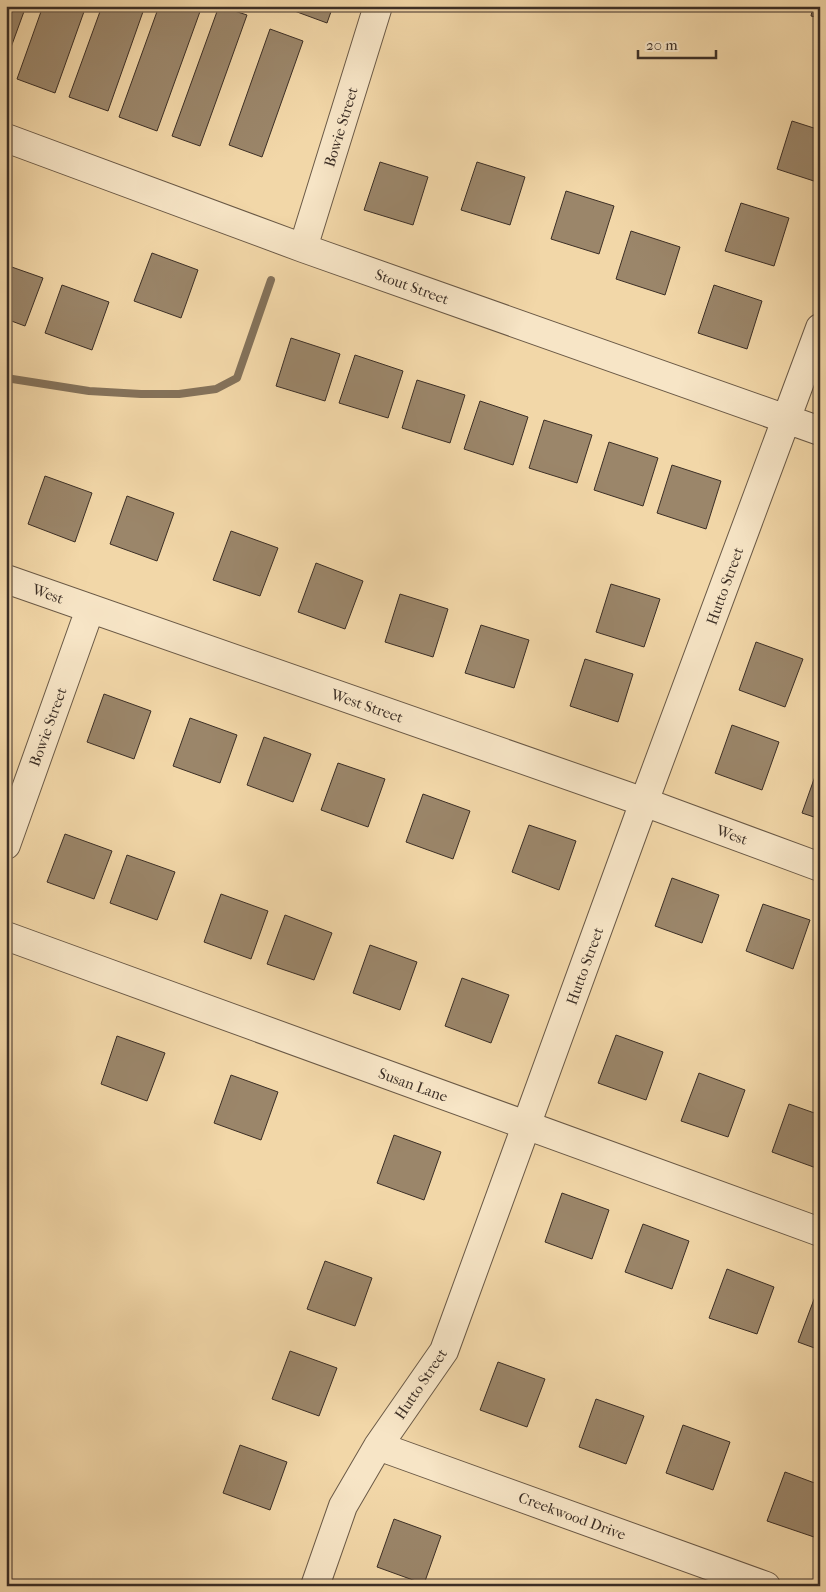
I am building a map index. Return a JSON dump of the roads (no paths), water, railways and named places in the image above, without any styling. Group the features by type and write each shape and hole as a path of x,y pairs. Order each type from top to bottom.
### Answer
{"street":[{"name":"Bowie Street","path":"303,248 378,6"},
{"name":"Stout Street","path":"6,138 303,248 820,432"},
{"name":"Hutto Street","path":"315,1586 343,1506 378,1446 444,1352 644,802 820,328"},
{"name":"West","path":"6,579 90,609"},
{"name":"Bowie Street","path":"6,845 90,609"},
{"name":"West Street","path":"90,609 644,802"},
{"name":"West","path":"644,802 820,867"},
{"name":"Susan Lane","path":"6,936 820,1232"},
{"name":"Creekwood Drive","path":"378,1446 704,1576 766,1586"}],"waterway":[{"path":"6,378 89,391 141,394 179,394 216,389 237,378 271,280"}]}
